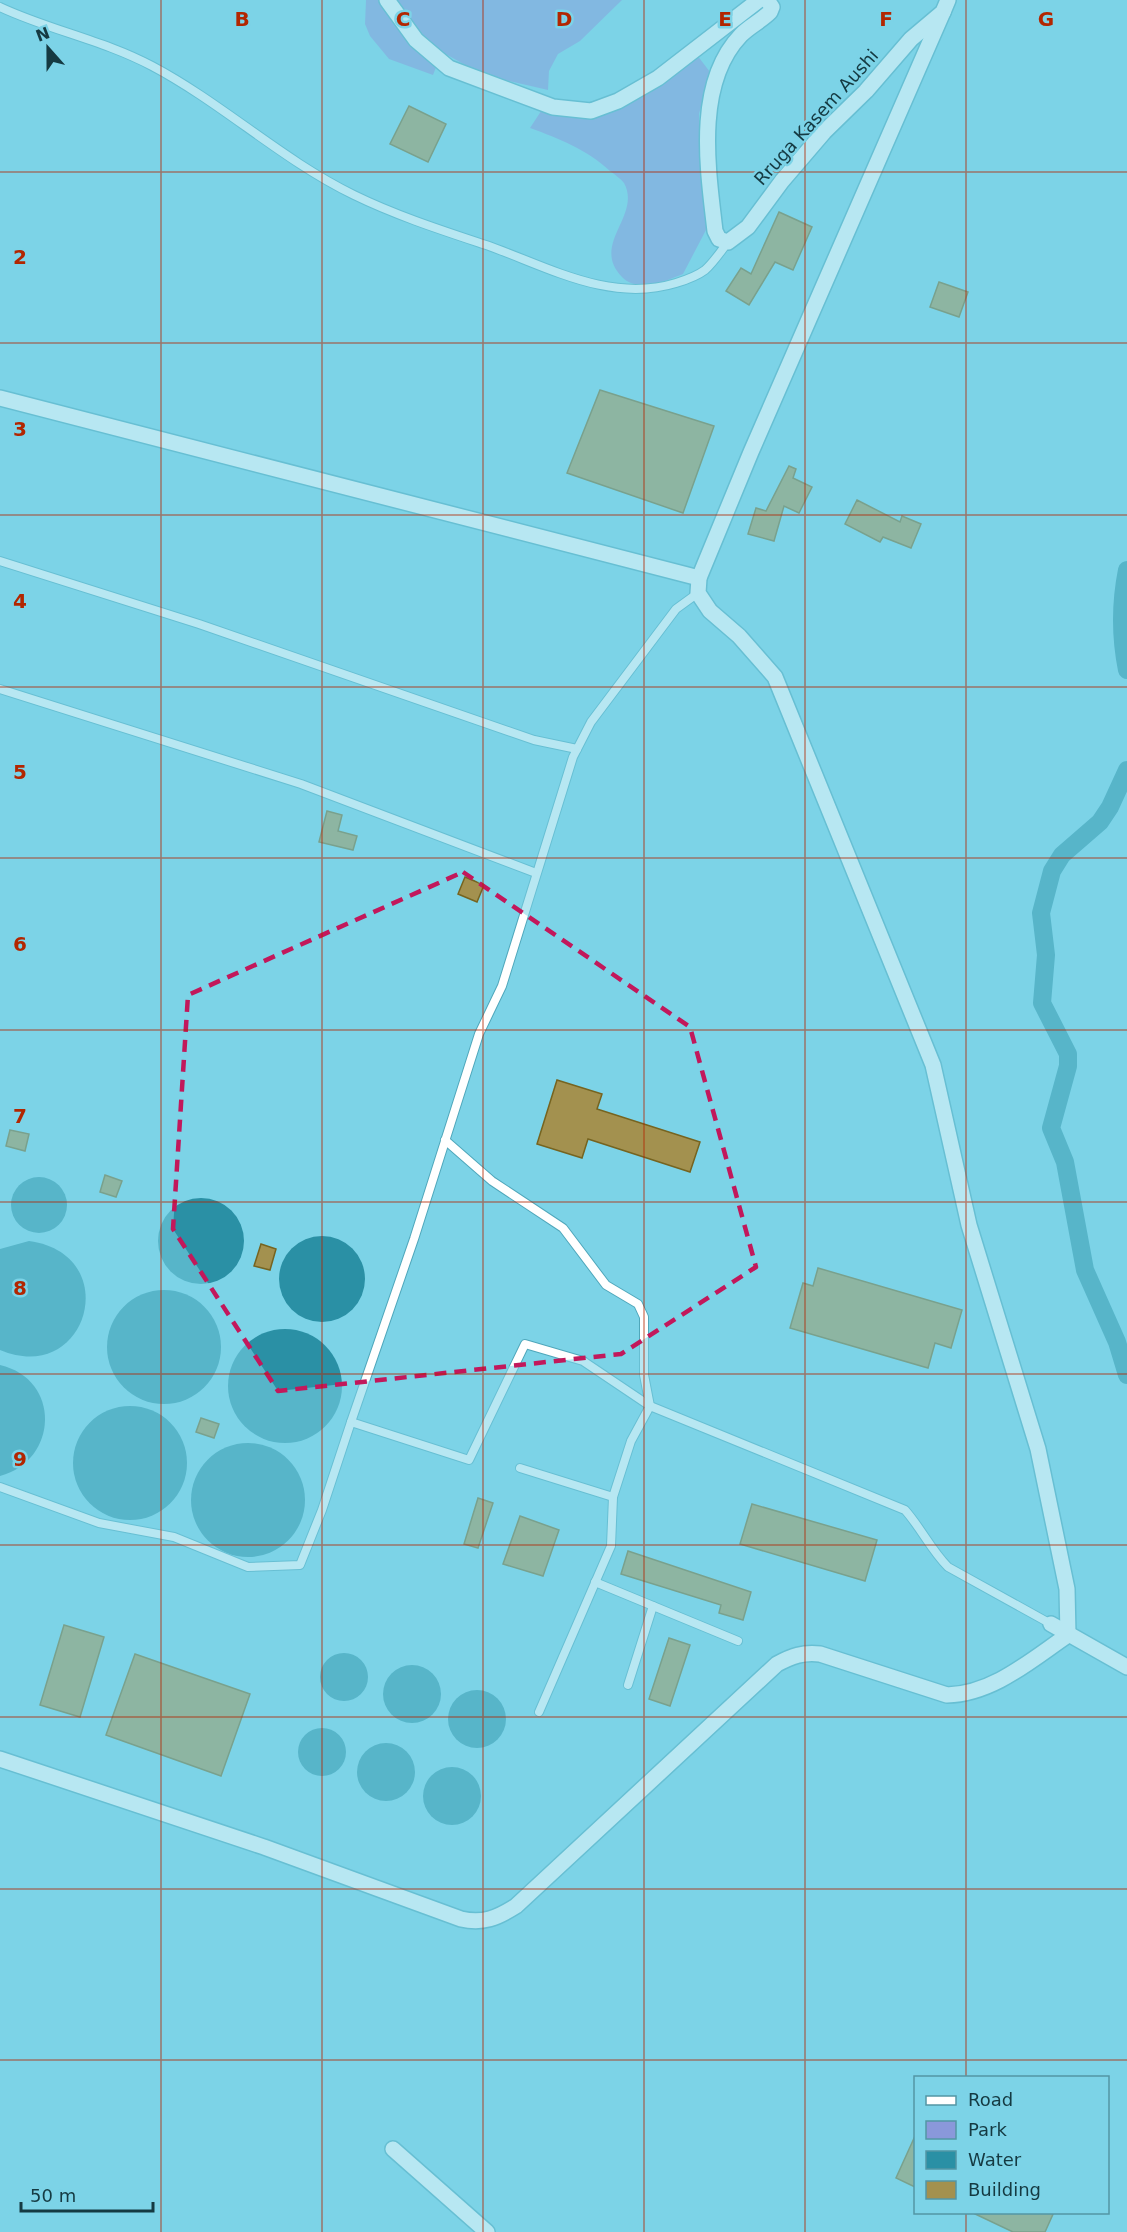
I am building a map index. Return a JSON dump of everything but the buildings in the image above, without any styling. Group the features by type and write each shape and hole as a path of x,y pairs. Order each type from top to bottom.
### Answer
{"street":[{"path":"387,0 416,40 450,68 553,108 591,111 618,102 658,78 759,0"},
{"path":"728,242 719,238 715,231 706,145 709,115 719,70 740,36 770,12 772,7 767,0"},
{"path":"945,6 751,452 699,586 710,611 739,636 775,677 933,1065 969,1225 1038,1449 1067,1588 1068,1635"},
{"name":"Rruga Kasem Aushi","path":"728,242 748,227 782,181 824,132 866,91 911,39 945,6"},
{"path":"0,399 699,586"},
{"path":"1052,1624 1127,1667"},
{"path":"0,1760 264,1847 474,1922 489,1920 516,1906 777,1664 792,1656 807,1652 819,1653 947,1695 965,1695 999,1681 1068,1635"},
{"path":"393,2149 487,2232"}],"lane":[{"path":"0,7 25,19 95,41 151,66 291,158 353,195 451,234 589,283 625,290 661,288 704,270 728,242"},
{"path":"0,561 199,624 534,740 578,749"},
{"path":"0,1487 99,1523 174,1537 248,1567 300,1565 322,1510 479,1034 502,986 536,873 578,749 591,722 676,609 699,586"},
{"path":"0,689 301,784 536,873"},
{"path":"445,1140 492,1181 563,1228 606,1285 638,1304 644,1317 644,1375 650,1406 632,1442 613,1497 610,1546 539,1712"},
{"path":"351,1422 469,1460 525,1344 583,1361 650,1406 905,1510 917,1524 937,1556 948,1567 1052,1624"},
{"path":"519,1468 613,1497"},
{"path":"596,1582 738,1641"},
{"path":"628,1684 654,1606"}],"highlighted area":[{"path":"463,872 690,1027 756,1267 621,1354 278,1391 173,1229 188,995"}],"green space":[{"path":"366,0 622,0 580,41 558,54 549,71 548,90 483,75 442,52 433,75 389,59 370,36 365,24"},
{"path":"697,55 710,72 699,114 699,155 706,203 706,230 683,274 652,284 628,282 614,265 611,253 613,241 627,207 628,195 624,183 601,163 582,151 530,128 547,102 617,108 636,99"}],"water":[{"path":"39,1177 59,1185 67,1205 59,1225 39,1233 19,1225 11,1205 19,1185"},
{"path":"201,1198 218,1201 232,1210 241,1224 244,1241 241,1258 232,1272 218,1281 201,1284 184,1281 170,1272 161,1258 158,1241 161,1224 170,1210 184,1201"},
{"path":"322,1236 339,1239 353,1248 362,1262 365,1279 362,1296 353,1310 339,1319 322,1322 305,1319 291,1310 282,1296 279,1279 282,1262 291,1248 305,1239"},
{"path":"29,1241 59,1251 77,1269 85,1291 84,1314 73,1335 55,1350 30,1356 0,1350 0,1249"},
{"path":"164,1290 186,1294 196,1299 212,1315 217,1325 221,1347 217,1369 212,1379 196,1395 186,1400 164,1404 142,1400 132,1395 116,1379 111,1369 107,1347 111,1325 116,1315 132,1299 142,1294"},
{"path":"285,1329 307,1333 317,1338 333,1354 338,1364 342,1386 338,1408 333,1418 317,1434 307,1439 285,1443 263,1439 253,1434 237,1418 232,1408 228,1386 232,1364 237,1354 253,1338 263,1333"},
{"path":"0,1365 20,1373 34,1386 42,1402 45,1420 42,1438 33,1454 19,1467 0,1476"},
{"path":"130,1406 152,1410 162,1415 178,1431 183,1441 187,1463 183,1485 178,1495 162,1511 152,1516 130,1520 108,1516 98,1511 82,1495 77,1485 73,1463 77,1441 82,1431 98,1415 108,1410"},
{"path":"248,1443 270,1447 288,1460 301,1478 305,1500 301,1522 288,1540 270,1553 248,1557 226,1553 208,1540 195,1522 191,1500 195,1478 208,1460 226,1447"},
{"path":"344,1653 361,1660 368,1677 361,1694 344,1701 327,1694 320,1677 327,1660"},
{"path":"412,1665 423,1667 436,1678 441,1694 439,1705 428,1718 412,1723 401,1721 388,1710 383,1694 385,1683 396,1670"},
{"path":"477,1690 488,1692 501,1703 506,1719 504,1730 493,1743 477,1748 466,1746 453,1735 448,1719 450,1708 461,1695"},
{"path":"322,1728 339,1735 346,1752 339,1769 322,1776 305,1769 298,1752 305,1735"},
{"path":"386,1743 397,1745 410,1756 415,1772 413,1783 402,1796 386,1801 375,1799 362,1788 357,1772 359,1761 370,1748"},
{"path":"452,1767 463,1769 476,1780 481,1796 479,1807 468,1820 452,1825 441,1823 428,1812 423,1796 425,1785 436,1772"}],"waterway":[{"path":"1127,570 1122,620 1127,670"},
{"path":"1127,770 1110,807 1100,822 1062,855 1052,871 1041,913 1046,955 1042,1003 1068,1054 1068,1066 1051,1128 1065,1162 1085,1270 1117,1342 1127,1375"}]}
